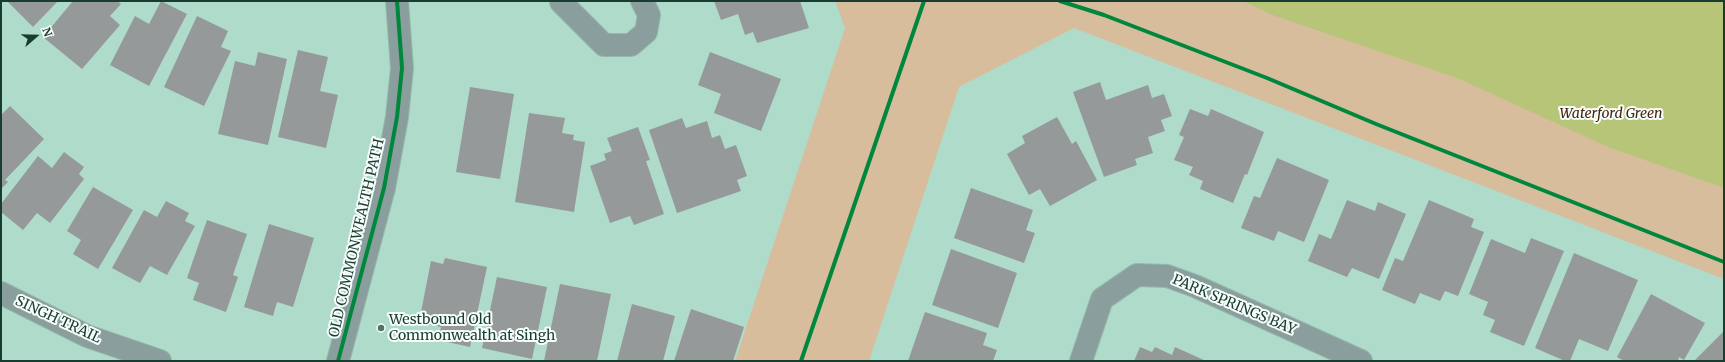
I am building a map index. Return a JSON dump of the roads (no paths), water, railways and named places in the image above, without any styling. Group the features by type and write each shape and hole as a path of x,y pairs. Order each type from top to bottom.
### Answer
{"street":[{"name":"OLD COMMONWEALTH PATH","path":"338,361 384,188 397,117 402,68 397,1"},
{"path":"561,1 604,46 631,45 646,32 649,15 642,1"},
{"name":"PARK SPRINGS BAY","path":"1081,361 1102,299 1137,275 1167,276 1195,286 1361,361"},
{"name":"SINGH TRAIL","path":"1,294 87,336 160,361"}],"place":[{"name":"Westbound Old Commonwealth at Singh","path":"381,328"}],"park label":[{"name":"Waterford Green","path":"1611,114"}]}
